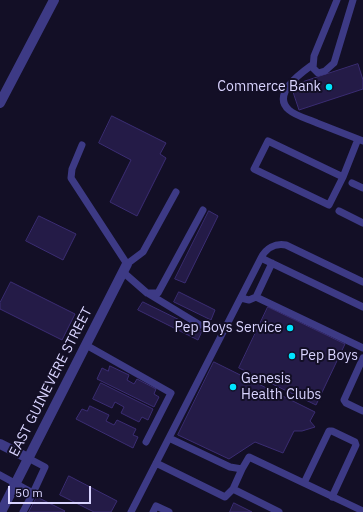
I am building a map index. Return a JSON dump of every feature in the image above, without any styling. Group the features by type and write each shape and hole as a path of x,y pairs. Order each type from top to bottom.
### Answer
{"street":[{"path":"0,103 54,0"},
{"name":"EAST GUINEVERE STREET","path":"1,512 125,268"},
{"path":"0,444 28,458"}],"lane":[{"path":"337,0 312,65 293,78 284,98 285,105 290,111 297,115 361,140 343,177 329,205 254,169 268,141 343,177"},
{"path":"312,65 314,70 318,72 325,71 334,63 353,0"},
{"path":"82,145 72,169 71,178 125,268 147,293 200,325"},
{"path":"352,183 363,188"},
{"path":"125,268 143,252 176,192"},
{"path":"147,293 153,294 159,292 203,210"},
{"path":"339,211 363,223"},
{"path":"130,512 261,258 268,249 279,244 286,245 363,282"},
{"path":"261,258 363,307"},
{"path":"241,298 249,300 256,297 272,263"},
{"path":"256,297 363,348"},
{"path":"86,345 171,393 146,442"},
{"path":"363,358 344,401 363,411"},
{"path":"304,484 329,431 332,431 355,442 356,445 332,497"},
{"path":"169,438 233,468 242,469"},
{"path":"23,512 45,467 28,458"},
{"path":"156,463 224,497 233,489 249,458 363,511"},
{"path":"0,475 33,493"},
{"path":"233,489 280,512"},
{"path":"153,512 156,506 169,512"}],"building":[{"path":"358,64 363,80 363,89 299,110 291,86"},
{"path":"112,116 166,143 160,154 166,158 137,216 110,202 131,160 99,143"},
{"path":"209,211 218,216 185,283 175,279"},
{"path":"39,216 76,234 63,260 26,241"},
{"path":"11,282 75,314 62,340 0,309 0,303"},
{"path":"179,292 215,310 211,320 174,302"},
{"path":"143,302 202,331 198,340 138,310"},
{"name":"Pep Boys","path":"268,307 345,344 316,405 239,368"},
{"name":"Genesis Health Clubs","path":"214,362 315,412 310,421 315,427 302,431 294,431 283,453 255,442 229,459 178,435"},
{"path":"110,366 129,375 127,380 134,384 137,379 156,389 154,394 159,397 154,407 97,379 102,368 108,371"},
{"path":"101,383 153,409 148,420 142,417 139,422 121,413 124,407 115,402 112,408 93,399"},
{"path":"90,406 109,415 106,421 114,425 117,420 136,429 133,435 138,437 133,448 76,419 82,409 87,411"},
{"path":"69,476 117,501 111,512 94,512 60,495"},
{"path":"37,497 65,511 29,512"},
{"path":"234,503 252,512 230,512"}],"place":[{"name":"Commerce Bank","path":"329,87"},
{"name":"Pep Boys Service","path":"290,328"},
{"name":"Pep Boys","path":"292,356"},
{"name":"Genesis Health Clubs","path":"233,387"}]}
